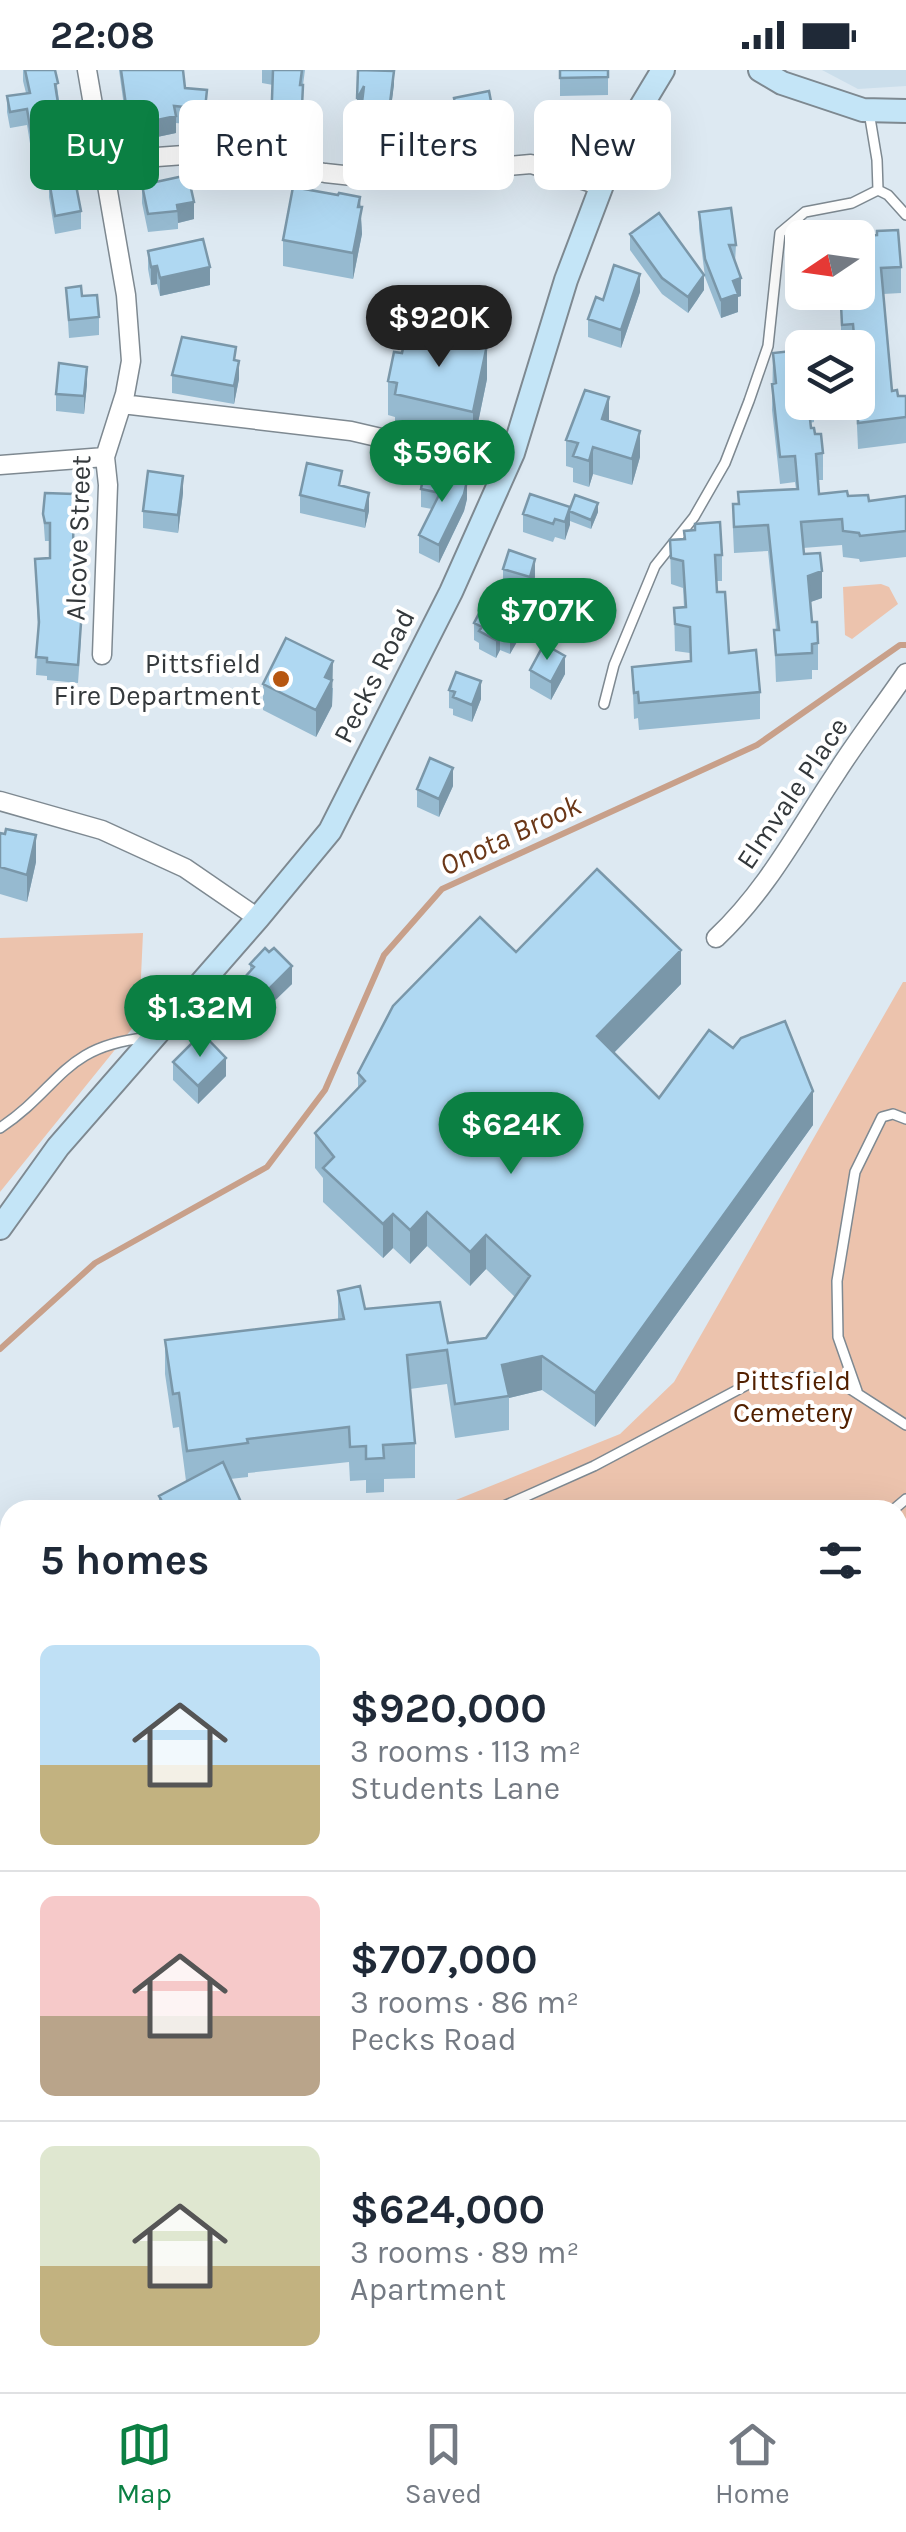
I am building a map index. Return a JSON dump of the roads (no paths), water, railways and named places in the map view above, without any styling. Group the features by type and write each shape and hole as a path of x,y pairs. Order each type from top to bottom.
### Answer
{"street":[{"name":"Alcove Street","path":"87,70 92,100"},
{"name":"Pecks Road","path":"646,100 664,70"},
{"path":"760,70 782,82 868,110 906,111"},
{"path":"159,157 230,156 325,174 371,178 534,165"},
{"name":"Alcove Street","path":"102,655 108,485 105,457 131,361 126,295 107,190"},
{"name":"Pecks Road","path":"0,1228 58,1146 330,831 450,592 506,468 566,280 600,190"},
{"path":"122,404 351,431 506,468"},
{"path":"0,465 105,457"},
{"name":"Elmvale Place","path":"716,938 774,872 833,776 906,673"},
{"path":"0,801 102,830 152,852 185,868 258,918"}],"lane":[{"path":"868,110 878,190"},
{"path":"878,190 906,215"},
{"path":"604,704 614,665 655,566 694,516 725,463 749,401 768,346 780,233 805,212 852,203 878,190"},
{"path":"0,1128 38,1098 68,1064 100,1046 153,1038"},
{"path":"857,1391 838,1337 836,1309 855,1172 882,1117 894,1114 906,1118"},
{"path":"518,1500 594,1466 756,1380 809,1377 841,1383 906,1425"}],"waterway":[{"name":"Onota Brook","path":"0,1349 95,1263 267,1167 325,1090 384,955 442,889 757,745 900,645 906,645"}],"place":[{"name":"Pittsfield Fire Department","path":"281,679"}],"park label":[{"name":"Pittsfield Cemetery","path":"793,1396"}]}
